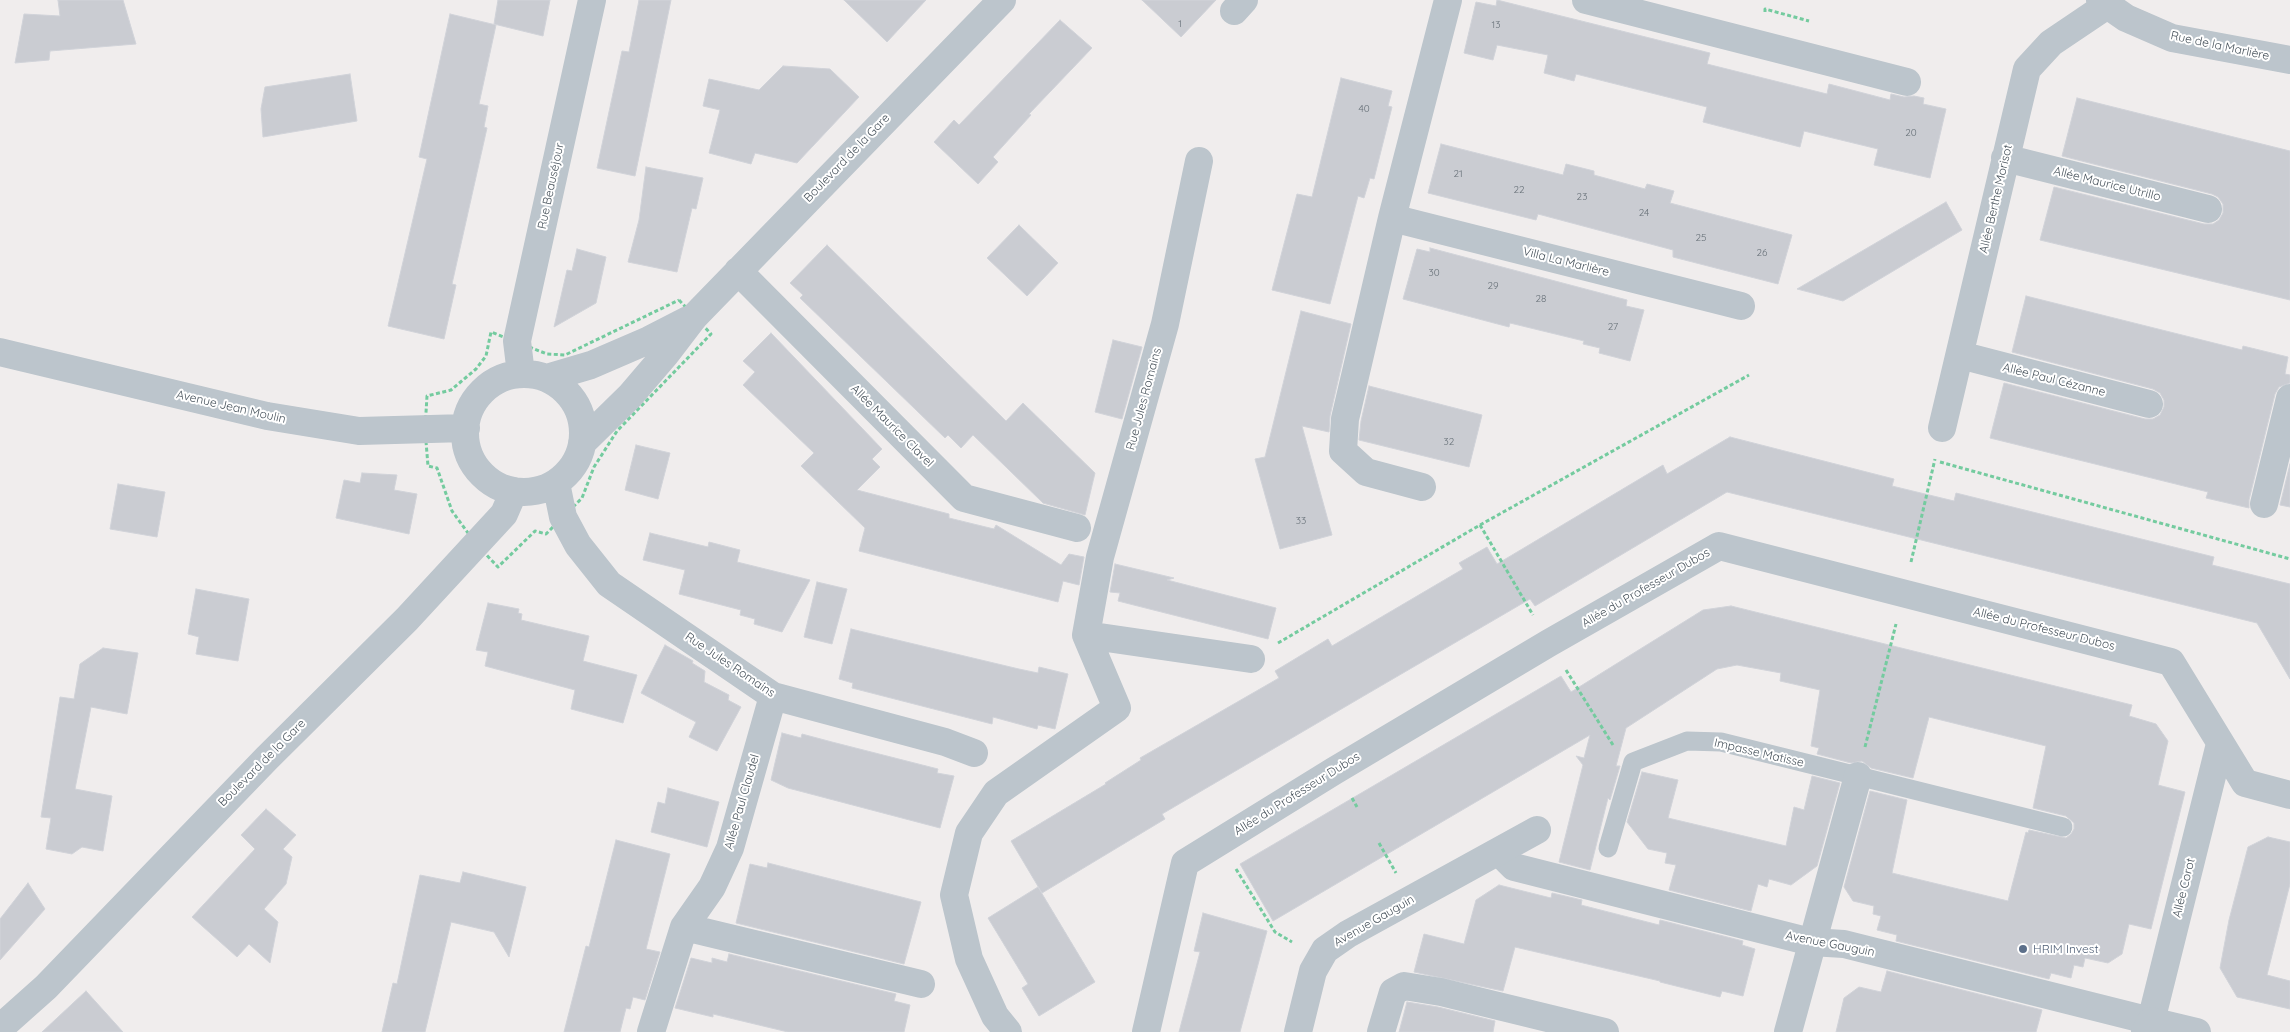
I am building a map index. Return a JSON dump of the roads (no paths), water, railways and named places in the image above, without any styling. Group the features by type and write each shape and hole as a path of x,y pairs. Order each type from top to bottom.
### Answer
{"street":[{"name":"Rue Beauséjour","path":"534,376 517,341 592,0"},
{"name":"Boulevard de la Gare","path":"582,443 630,396 694,317 1002,0"},
{"path":"1422,487 1366,472 1343,451 1345,419 1392,218 1448,0"},
{"path":"1586,0 1906,82"},
{"name":"Rue de la Marlière","path":"2103,3 2126,18 2172,38 2290,60"},
{"name":"Allée Berthe Morisot","path":"1942,428 2026,69 2052,42 2103,3"},
{"name":"Allée Maurice Utrillo","path":"2005,158 2208,209"},
{"name":"Rue Jules Romains","path":"1086,635 1100,557 1165,324 1199,161"},
{"name":"Villa La Marlière","path":"1392,218 1741,306"},
{"name":"Allée Maurice Clavel","path":"738,271 964,498 1077,528"},
{"name":"Boulevard de la Gare","path":"534,376 591,365 649,340 694,317"},
{"name":"Avenue Jean Moulin","path":"0,352 267,416 359,431 466,428"},
{"name":"Allée Paul Cézanne","path":"1960,355 2149,404"},
{"path":"534,376 564,388 576,404 583,423 582,443 578,459 556,483 543,489 529,492 514,491 494,483 477,469 468,449 466,428 469,411 477,397 497,381 504,377 534,376"},
{"path":"2264,504 2286,433 2290,398"},
{"name":"Rue Jules Romains","path":"556,483 563,517 578,544 609,584 773,696 945,742 974,753"},
{"name":"Boulevard de la Gare","path":"0,1028 46,987 260,764 407,619 504,514 514,491"},
{"name":"Allée du Professeur Dubos","path":"1146,1032 1185,864 1334,770 1549,643 1719,546 2171,662 2245,783 2290,795"},
{"path":"1086,635 1251,659"},
{"path":"1008,1032 995,1016 969,959 954,895 970,833 996,794 1117,708 1086,635"},
{"name":"Allée Paul Claudel","path":"651,1032 684,927 712,887 730,848 773,696"},
{"name":"Allée Corot","path":"2148,1026 2220,744"},
{"path":"1788,1032 1811,942 1858,776"},
{"name":"Avenue Gauguin","path":"1298,1032 1313,971 1324,950 1348,934 1537,830"},
{"name":"Avenue Gauguin","path":"1499,852 1514,867 1811,942 1844,944 2148,1026 2196,1032"},
{"path":"684,927 920,984"},
{"path":"1381,1032 1393,992 1404,986 1441,992 1605,1032"}],"lane":[{"name":"Impasse Matisse","path":"1608,848 1633,762 1687,741 1721,742 2063,827"}],"place":[{"name":"HRIM Invest","path":"2023,949"}]}
